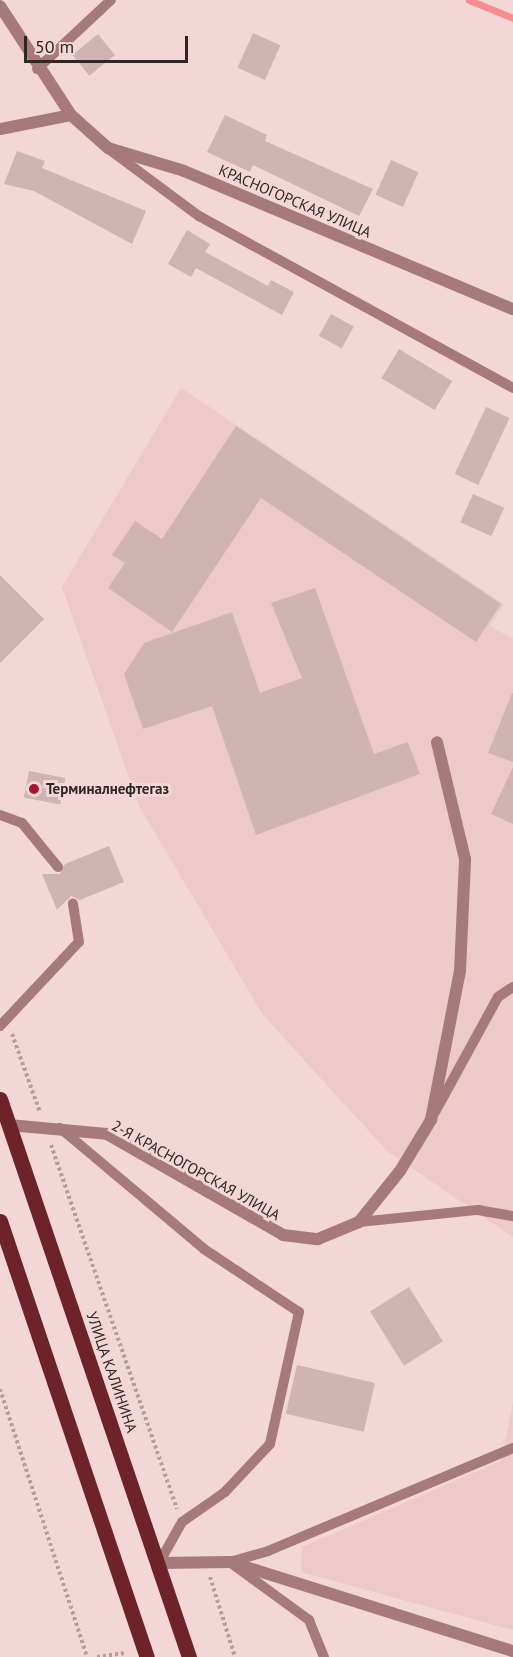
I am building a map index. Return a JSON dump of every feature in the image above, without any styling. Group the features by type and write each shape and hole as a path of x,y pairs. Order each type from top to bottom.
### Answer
{"main road":[{"name":"УЛИЦА КАЛИНИНА","path":"0,1099 189,1657"},
{"path":"0,1221 147,1657"}],"street":[{"name":"КРАСНОГОРСКАЯ УЛИЦА","path":"0,6 37,69 70,115 108,148 184,171 513,309"},
{"path":"0,129 70,115"},
{"name":"2-Я КРАСНОГОРСКАЯ УЛИЦА","path":"9,1125 58,1126 107,1134 283,1235 318,1239 360,1222 400,1171 430,1120 460,971 465,859 437,742"},
{"path":"159,1563 230,1562 513,1651"}],"lane":[{"path":"37,69 111,0"},
{"path":"108,148 199,216 513,388"},
{"path":"0,815 22,823 58,867"},
{"path":"4,1024 79,942 73,903"},
{"path":"430,1120 498,997 513,987"},
{"path":"58,1126 92,1160 204,1249 299,1312 270,1444 225,1492 182,1522 159,1563"},
{"path":"360,1222 478,1210 513,1216"},
{"path":"230,1562 513,1448"},
{"path":"230,1562 309,1620 324,1657"}],"path":[{"path":"4,1024 45,1126 182,1522"},
{"path":"0,1389 87,1657"},
{"path":"205,1561 235,1657"},
{"path":"97,1657 131,1657"}],"shaded area":[{"path":"181,388 504,604 490,626 513,639 513,1237 387,1151 263,1015 139,806 62,587"},
{"path":"513,1403 513,1630 301,1572 302,1547 501,1461"}],"building":[{"path":"253,33 280,45 265,80 238,68"},
{"path":"98,34 115,55 89,76 72,55"},
{"path":"225,115 267,135 265,141 373,189 359,216 253,165 250,172 207,152"},
{"path":"17,151 45,161 42,168 146,211 132,244 34,191 4,184"},
{"path":"391,160 418,172 403,207 376,195"},
{"path":"187,230 210,244 205,252 268,286 271,280 294,292 282,315 196,268 191,277 168,264"},
{"path":"331,314 354,327 342,348 319,336"},
{"path":"399,349 452,381 435,410 381,378"},
{"path":"486,407 510,418 478,485 455,474"},
{"path":"236,426 501,604 476,642 261,498 172,632 108,588 125,563 112,555 135,521 162,539"},
{"path":"473,494 504,508 491,536 460,522"},
{"path":"0,575 44,619 0,663"},
{"path":"315,588 374,754 408,742 420,774 256,835 212,706 143,729 124,674 144,643 232,612 260,693 302,678 271,603"},
{"path":"513,693 513,762 488,753"},
{"path":"513,767 513,824 491,814"},
{"path":"29,771 65,778 60,805 24,798"},
{"path":"109,846 124,882 80,900 71,896 57,910 42,874 60,874 65,864"},
{"path":"409,1287 443,1341 404,1366 370,1311"},
{"path":"297,1365 375,1383 364,1432 286,1414"}],"waterway":[{"path":"469,0 513,18"}],"place":[{"name":"Терминалнефтегаз","path":"34,789"}]}
